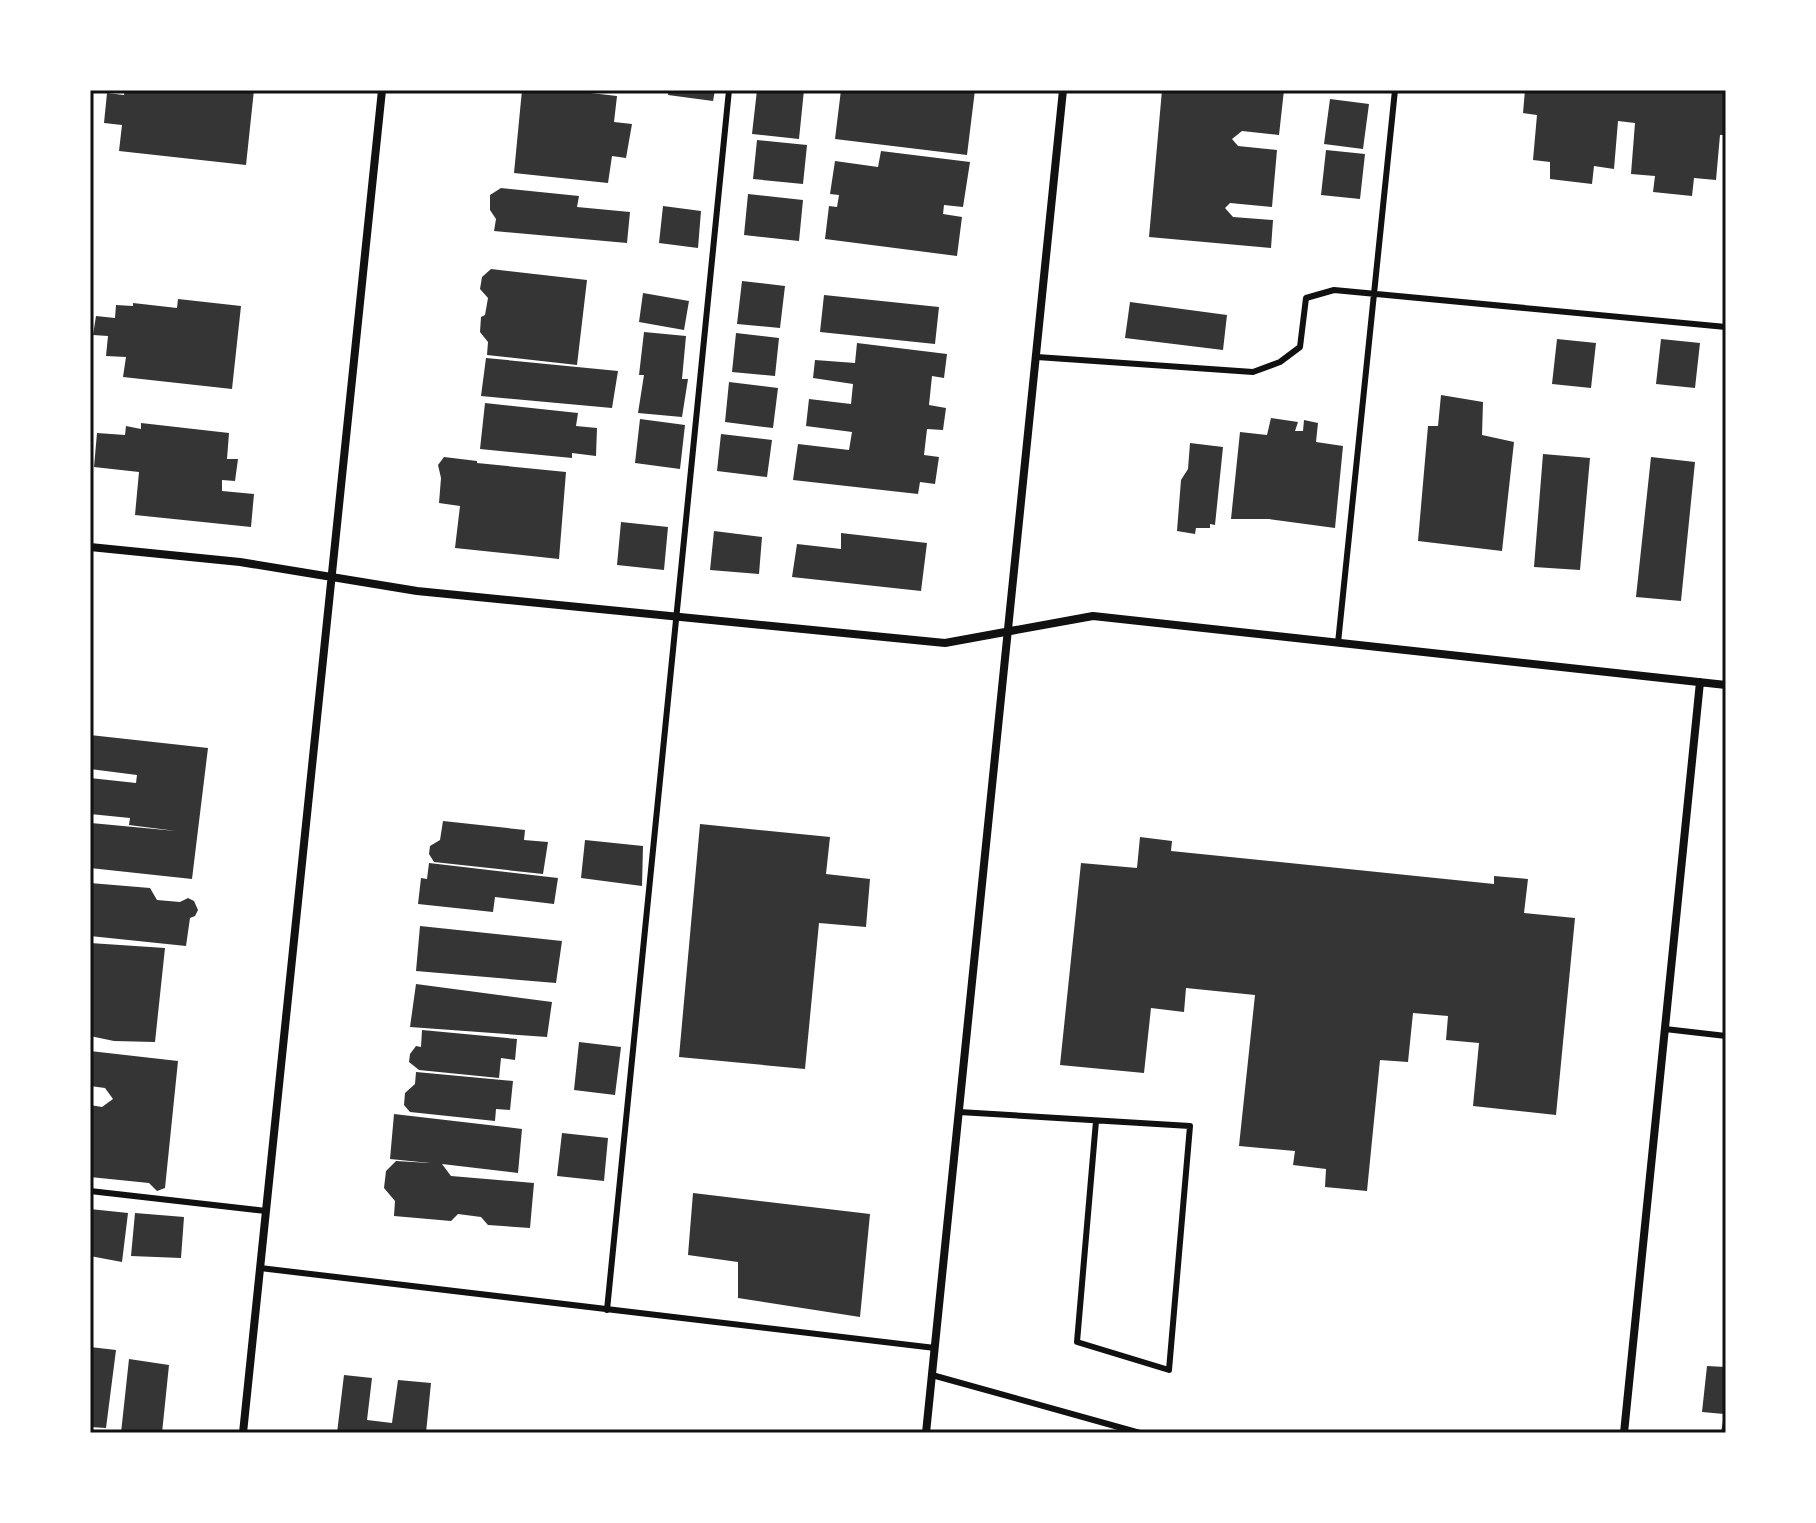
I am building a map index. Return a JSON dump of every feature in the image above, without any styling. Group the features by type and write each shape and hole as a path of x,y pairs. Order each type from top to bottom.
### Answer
{"street":[{"path":"243,1433 382,90"},
{"path":"926,1433 1063,90"},
{"path":"90,547 240,562 417,591 945,643 1093,616 1726,685"},
{"path":"1624,1433 1700,682"}],"lane":[{"path":"607,1310 729,90"},
{"path":"1338,643 1395,90"},
{"path":"1037,357 1253,372 1280,362 1300,347 1306,298 1334,290 1726,327"},
{"path":"1665,1029 1726,1036"},
{"path":"959,1112 1190,1126 1169,1370 1077,1342 1096,1121"},
{"path":"90,1191 266,1211"},
{"path":"260,1268 935,1348"},
{"path":"932,1375 1140,1433"}],"building":[{"path":"125,90 254,90 246,165 119,151 122,125 104,123 107,93 124,95"},
{"path":"522,90 565,90 617,96 614,122 632,124 626,158 612,156 608,183 514,173"},
{"path":"669,90 715,90 713,101 668,95"},
{"path":"757,90 804,90 799,139 752,134"},
{"path":"841,90 975,90 967,155 835,139"},
{"path":"1162,90 1284,90 1279,135 1242,131 1232,139 1238,146 1277,150 1272,207 1230,203 1225,208 1233,217 1273,220 1271,248 1149,237"},
{"path":"1525,90 1726,90 1726,135 1720,135 1716,180 1694,178 1692,196 1653,192 1655,176 1631,174 1635,123 1618,121 1614,169 1594,166 1592,184 1550,179 1550,162 1533,160 1537,115 1523,113"},
{"path":"1330,99 1369,104 1363,149 1324,144"},
{"path":"757,140 807,145 803,184 753,179"},
{"path":"1326,150 1365,154 1360,199 1321,195"},
{"path":"881,151 970,162 963,207 944,205 943,214 962,217 957,256 825,239 829,206 837,207 839,195 830,194 835,161 878,167"},
{"path":"501,188 579,196 577,207 630,212 627,243 494,231 496,219 490,210 490,195"},
{"path":"748,194 803,200 799,241 744,235"},
{"path":"663,206 701,211 698,248 659,243"},
{"path":"491,269 587,280 577,365 487,355 488,342 480,332 481,317 485,315 488,298 480,289 482,277"},
{"path":"742,281 785,286 780,328 737,324"},
{"path":"643,293 689,301 684,330 639,322"},
{"path":"824,295 939,307 935,344 820,332"},
{"path":"178,299 241,306 232,389 123,377 126,357 106,356 108,336 93,335 96,316 115,318 116,305 133,306 133,303 177,308"},
{"path":"1130,302 1227,315 1223,350 1125,338"},
{"path":"644,332 686,336 682,379 688,379 682,417 638,413 644,375 639,375"},
{"path":"736,333 779,338 775,376 732,372"},
{"path":"1557,339 1596,343 1591,388 1552,384"},
{"path":"1661,339 1700,343 1695,388 1656,384"},
{"path":"857,343 947,354 944,378 932,376 929,405 946,408 943,430 927,429 924,455 939,457 935,484 920,482 918,494 793,480 798,444 849,450 852,432 806,426 809,399 851,404 853,384 813,378 815,360 855,363"},
{"path":"486,358 618,371 612,408 481,396"},
{"path":"729,382 778,388 773,428 725,422"},
{"path":"1441,395 1483,402 1482,435 1514,442 1502,551 1418,541 1428,426 1438,426"},
{"path":"485,403 578,413 576,426 597,428 596,456 572,453 572,458 480,449"},
{"path":"1271,418 1298,422 1295,431 1303,431 1304,420 1318,423 1316,442 1343,446 1335,528 1269,519 1231,519 1240,432 1267,435"},
{"path":"640,419 685,425 680,469 635,463"},
{"path":"141,423 229,433 227,459 238,459 235,481 222,480 222,491 254,494 251,527 135,515 139,472 94,467 97,433 125,435 126,426 141,429"},
{"path":"721,434 772,440 767,477 717,471"},
{"path":"1190,443 1223,447 1215,525 1196,528 1195,534 1177,531 1181,480 1188,469"},
{"path":"1543,454 1590,458 1580,570 1534,567"},
{"path":"444,457 566,472 559,559 455,548 460,506 439,503 441,478 438,465"},
{"path":"1651,457 1695,462 1681,601 1636,597"},
{"path":"621,522 668,527 664,570 617,565"},
{"path":"714,531 762,537 759,574 710,570"},
{"path":"841,533 927,543 921,591 792,577 797,544 841,549"},
{"path":"90,735 208,748 192,879 90,868 91,823 176,831 129,825 130,818 90,814 90,778 136,783 137,775 90,769"},
{"path":"443,821 525,830 524,840 548,842 543,874 434,862 429,854 430,846 440,840"},
{"path":"700,824 830,837 826,874 870,879 866,927 819,923 805,1069 679,1057"},
{"path":"1140,837 1172,841 1171,851 1494,884 1494,876 1528,879 1524,913 1575,918 1556,1115 1473,1106 1479,1043 1446,1040 1448,1016 1413,1013 1408,1062 1380,1060 1367,1191 1325,1187 1326,1169 1293,1165 1295,1151 1239,1146 1255,995 1186,988 1184,1012 1151,1008 1144,1073 1060,1065 1081,863 1137,868"},
{"path":"585,840 643,846 642,886 581,878"},
{"path":"429,863 558,878 554,904 495,897 493,912 418,904 421,878 427,879"},
{"path":"90,883 150,888 157,900 180,902 188,898 194,901 198,910 190,918 186,946 90,936"},
{"path":"420,926 562,941 556,983 416,971"},
{"path":"90,943 165,948 155,1042 114,1041 90,1036"},
{"path":"416,984 552,1002 547,1037 410,1027"},
{"path":"422,1030 517,1039 515,1060 501,1058 499,1078 419,1070 409,1062 416,1046 421,1047"},
{"path":"579,1042 621,1047 615,1095 574,1090"},
{"path":"90,1051 178,1061 165,1188 157,1191 149,1183 90,1177 90,1105 102,1107 113,1099 105,1088 90,1086"},
{"path":"416,1072 513,1081 510,1110 496,1109 495,1121 410,1112 404,1105 405,1093 415,1084"},
{"path":"394,1114 522,1129 518,1173 442,1164 451,1176 534,1183 530,1228 488,1225 481,1217 458,1214 451,1221 394,1216 395,1201 384,1188 386,1171 396,1161 430,1163 390,1159"},
{"path":"562,1133 608,1138 604,1181 557,1176"},
{"path":"693,1193 870,1214 860,1317 738,1298 738,1262 688,1255"},
{"path":"90,1209 128,1213 122,1262 90,1256"},
{"path":"135,1213 184,1217 181,1258 131,1256"},
{"path":"90,1347 116,1350 106,1428 90,1427"},
{"path":"129,1359 169,1365 162,1433 121,1433"},
{"path":"1707,1366 1726,1367 1726,1433 1721,1433 1724,1414 1702,1412"},
{"path":"344,1375 372,1378 367,1420 392,1423 398,1380 431,1383 426,1433 337,1433"}]}
